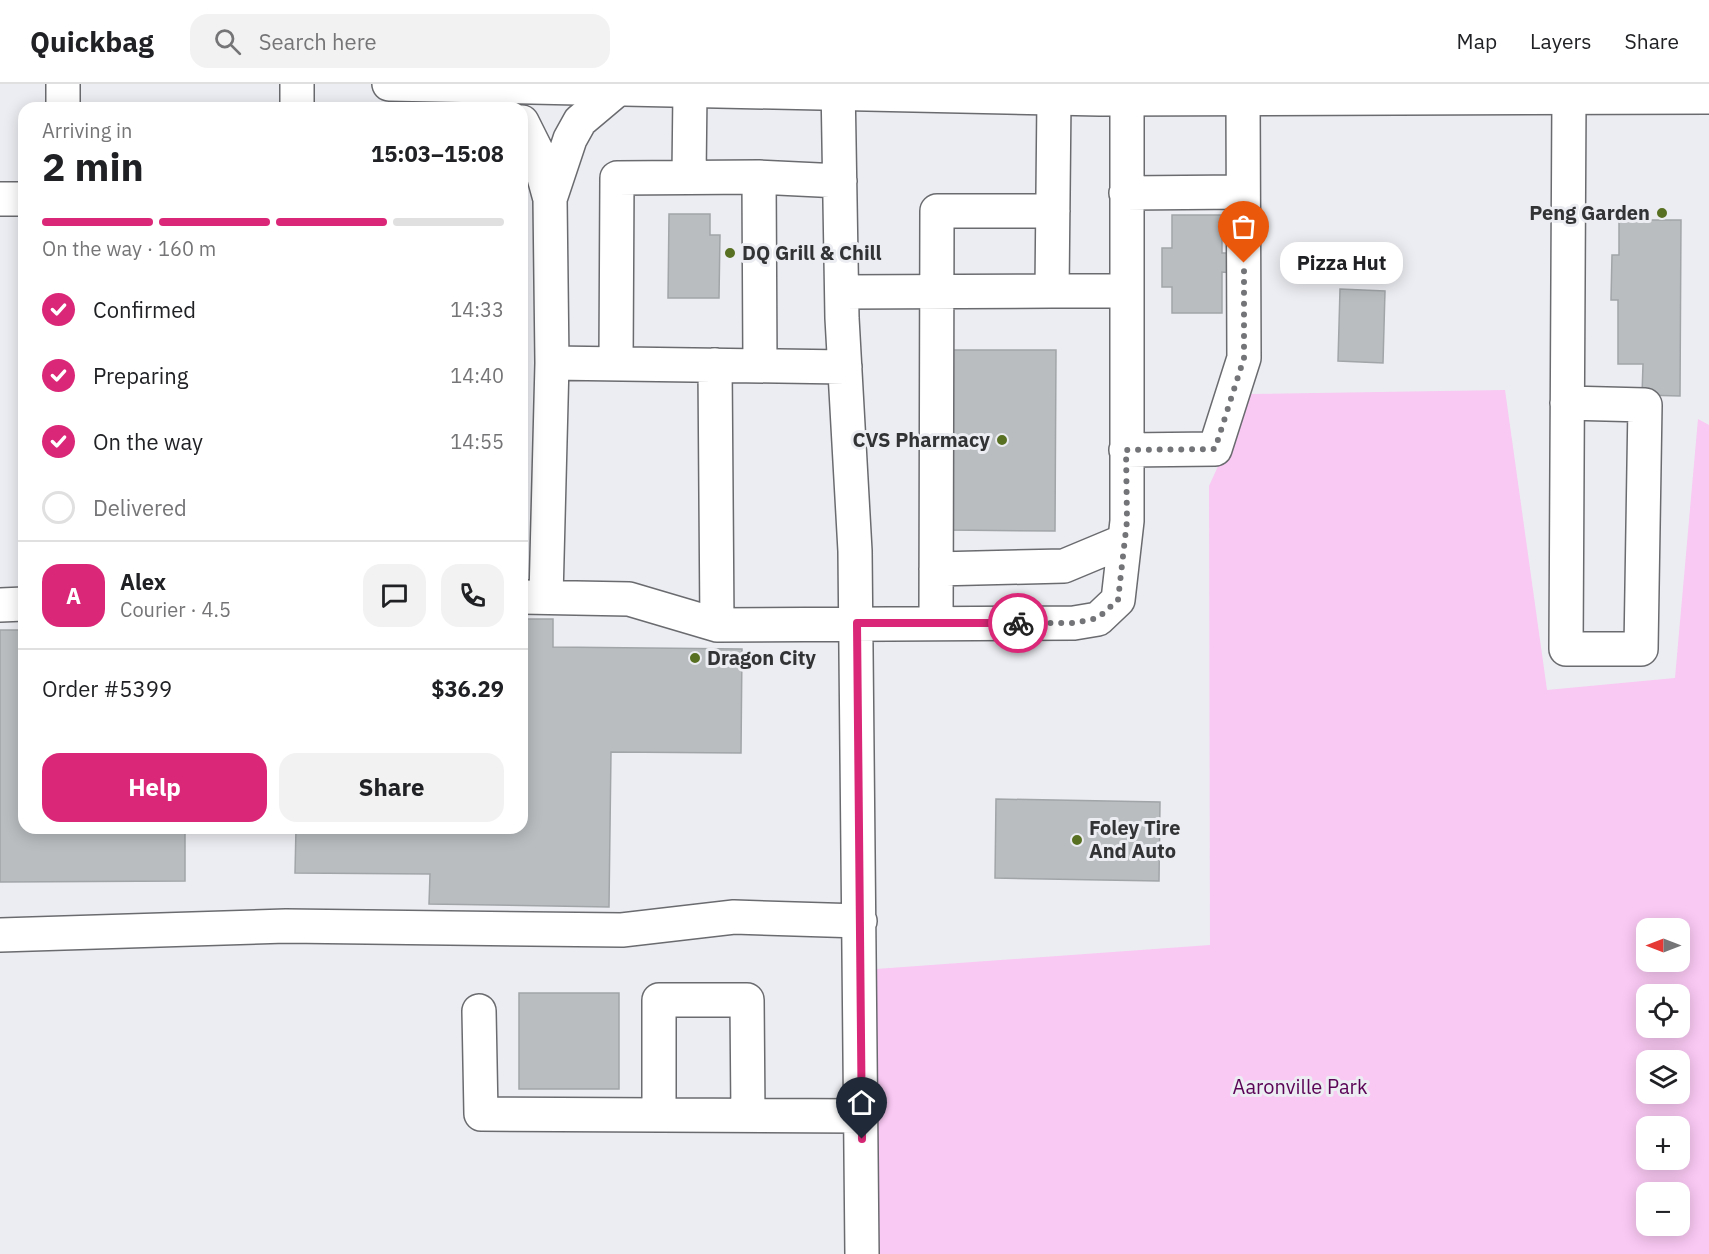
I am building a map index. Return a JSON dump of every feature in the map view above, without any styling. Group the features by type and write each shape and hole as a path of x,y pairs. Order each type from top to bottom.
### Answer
{"main road":[{"path":"63,84 63,102"},
{"path":"297,84 297,102"},
{"path":"389,84 690,91 838,89 1054,98 1143,93 1243,97 1306,91 1477,91 1569,97 1607,90 1709,97"},
{"path":"481,86 499,102"},
{"path":"536,199 580,121 618,89"},
{"path":"838,89 842,292 857,623 862,1254"},
{"path":"689,176 690,91"},
{"path":"528,134 537,152 536,199 552,363 534,597 629,599 717,625 1074,623 1098,618 1118,600 1124,541 1126,450 1126,193 1143,93"},
{"path":"1126,450 1215,449 1244,358 1243,97"},
{"path":"1567,403 1645,405 1641,649 1566,649 1567,403 1569,97"},
{"path":"1052,291 1054,98"},
{"path":"616,363 617,178 759,177 840,182"},
{"path":"759,177 760,365"},
{"path":"1126,193 1243,192"},
{"path":"0,199 18,200"},
{"path":"936,623 937,212 1053,211"},
{"path":"842,292 1125,291"},
{"path":"552,363 845,367"},
{"path":"715,365 717,625"},
{"path":"936,569 1064,566 1124,541"},
{"path":"0,604 18,604"},
{"path":"0,935 286,926 622,930 734,918 860,921"},
{"path":"659,1115 660,1000 747,1000 748,1115"},
{"path":"479,1011 481,1114 861,1116"}],"green space":[{"name":"Aaronville Park","path":"1505,390 1547,690 1675,678 1698,419 1709,425 1709,1254 879,1254 876,969 1210,945 1209,486 1251,394"}],"building":[{"path":"669,214 710,214 710,235 720,235 719,298 668,298"},
{"path":"1172,215 1222,215 1222,253 1233,253 1233,273 1222,272 1222,313 1172,313 1172,287 1162,287 1162,248 1172,248"},
{"path":"1619,220 1681,220 1680,396 1642,395 1643,364 1618,364 1618,300 1611,300 1612,255 1619,255"},
{"path":"1340,289 1385,291 1383,363 1338,361"},
{"name":"CVS Pharmacy","path":"950,350 1056,350 1055,531 949,530"},
{"path":"528,619 553,619 553,647 742,649 741,753 611,752 609,907 429,904 430,874 295,873 296,834 528,834"},
{"path":"0,630 18,630 18,834 185,834 185,881 0,882"},
{"name":"Foley Tire And Auto","path":"996,799 1160,802 1159,881 995,878"},
{"path":"519,993 619,993 619,1089 519,1089"}],"way so far":[{"path":"1018,623 1074,623 1098,618 1118,600 1127,521 1126,450 1215,449 1244,358 1244,263"}],"place":[{"name":"Peng Garden","path":"1662,213"},
{"name":"DQ Grill & Chill","path":"730,253"},
{"name":"Pizza Hut","path":"1244,263"},
{"name":"CVS Pharmacy","path":"1002,440"},
{"name":"Dragon City","path":"695,658"},
{"name":"Foley Tire And Auto","path":"1077,840"}],"route":[{"path":"862,1139 857,623 1018,623"}]}
